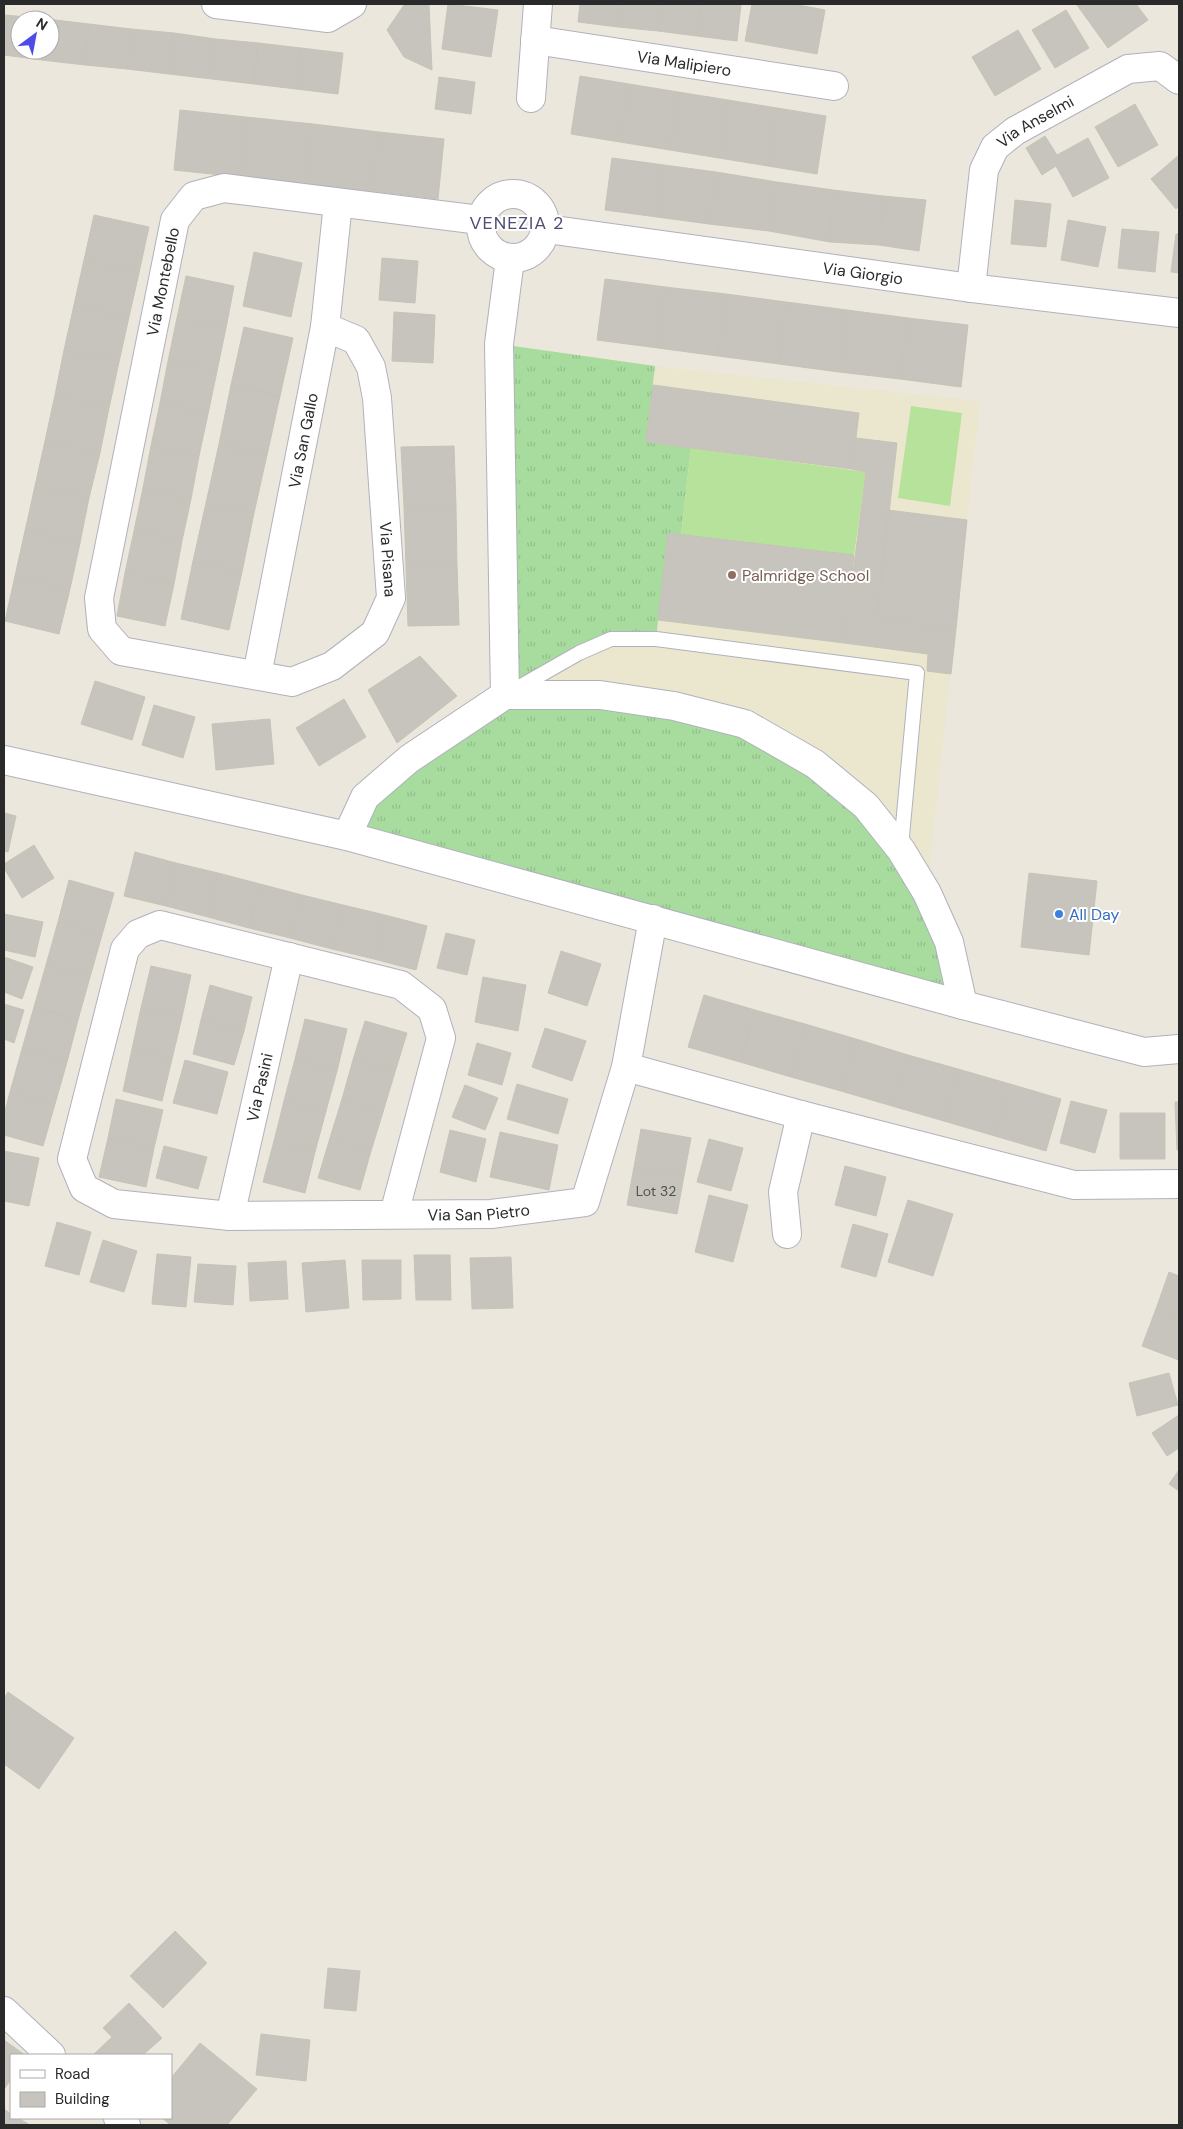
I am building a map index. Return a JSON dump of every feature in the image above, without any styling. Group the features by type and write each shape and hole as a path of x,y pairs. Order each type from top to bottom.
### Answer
{"street":[{"path":"216,4 328,18 352,4"},
{"path":"531,98 538,4"},
{"name":"Via Malipiero","path":"536,40 834,86"},
{"name":"Via Anselmi","path":"971,288 984,170 995,147 1015,131 1128,69 1160,66 1179,80"},
{"name":"Via Montebello","path":"102,629 99,598 175,220 194,196 224,188 480,220"},
{"path":"515,194 529,198 539,206 545,218 547,229 542,242 534,252 522,258 510,259 497,254 488,246 482,235 480,220 490,203 502,195 515,194"},
{"name":"Via San Gallo","path":"257,675 325,327 338,203"},
{"name":"Via Giorgio","path":"547,229 971,288 1179,313"},
{"path":"505,695 499,344 510,259"},
{"name":"Via Pisana","path":"102,629 121,651 292,682 332,666 375,633 391,598 378,398 371,367 356,340 325,327"},
{"path":"347,836 365,797 409,759 505,695 600,695 674,706 745,724 815,764 866,806 901,850 927,892 949,942 963,1005"},
{"path":"4,760 347,836 963,1005 1144,1052 1179,1049"},
{"name":"Via San Pietro","path":"289,957 160,926 138,934 126,949 72,1159 84,1188 114,1204 230,1216 319,1217 394,1214 491,1214 585,1202 626,1067 654,919"},
{"path":"289,957 401,985 432,1009 441,1038 394,1214"},
{"name":"Via Pasini","path":"230,1216 289,957"},
{"path":"626,1067 801,1115 1074,1185 1179,1184"},
{"path":"787,1234 783,1192 801,1115"},
{"path":"4,2012 50,2054"}],"lane":[{"path":"505,695 579,653 611,639 656,639 917,673 901,850"}],"shaded area":[{"name":"Palmridge School","path":"499,344 655,366 980,401 927,893 505,695"}],"green space":[{"path":"499,344 655,366 646,442 691,448 681,535 668,534 656,639 611,639 506,694 745,724 901,850 963,1005 347,836 365,797 505,695"},
{"path":"911,406 962,413 950,506 898,498"},
{"path":"691,448 866,472 854,555 681,535"}],"building":[{"path":"448,4 498,10 491,57 442,49"},
{"path":"580,4 621,4 618,27 578,22"},
{"path":"621,4 661,4 658,31 618,27"},
{"path":"661,4 701,4 697,36 658,31"},
{"path":"701,4 741,4 737,41 697,36"},
{"path":"752,4 793,4 825,10 817,54 745,41"},
{"path":"1136,4 1148,20 1108,48 1077,5"},
{"path":"404,5 429,5 432,70 404,57 387,30"},
{"path":"1066,10 1089,48 1055,68 1032,30"},
{"path":"5,15 10,15 10,56 4,55"},
{"path":"60,21 89,24 85,65 42,60 60,60"},
{"path":"89,24 131,29 127,69 85,65"},
{"path":"131,29 174,33 169,74 127,69"},
{"path":"1018,30 1041,69 995,96 972,57"},
{"path":"174,33 216,39 212,79 169,74"},
{"path":"216,39 258,43 254,84 212,79"},
{"path":"258,43 301,48 296,89 254,84"},
{"path":"301,48 343,53 338,94 296,89"},
{"path":"580,76 629,84 620,142 571,134"},
{"path":"439,77 475,82 471,114 435,109"},
{"path":"629,84 678,92 670,150 620,142"},
{"path":"678,92 728,100 719,158 670,150"},
{"path":"728,100 777,108 768,166 719,158"},
{"path":"1135,104 1158,145 1118,167 1095,127"},
{"path":"777,108 826,116 817,174 768,166"},
{"path":"180,110 246,117 240,177 174,170"},
{"path":"246,117 313,124 306,184 240,177"},
{"path":"313,124 379,132 372,191 306,184"},
{"path":"379,132 444,139 438,199 372,191"},
{"path":"1045,136 1057,155 1088,138 1109,178 1073,197 1056,166 1042,175 1026,148"},
{"path":"1179,155 1179,206 1176,209 1151,179"},
{"path":"612,158 664,165 657,217 605,210"},
{"path":"664,165 716,172 709,224 657,217"},
{"path":"716,172 777,182 769,231 709,224"},
{"path":"777,182 833,190 830,242 769,231"},
{"path":"833,190 883,196 879,245 830,242"},
{"path":"883,196 926,200 919,251 879,245"},
{"path":"1015,200 1051,204 1046,247 1011,244"},
{"path":"94,215 149,227 139,273 84,260"},
{"path":"1068,220 1106,227 1098,267 1061,260"},
{"path":"1122,229 1159,232 1155,272 1118,268"},
{"path":"1176,234 1179,234 1179,273 1171,272"},
{"path":"254,252 302,263 291,317 243,306"},
{"path":"382,258 418,261 415,303 379,300"},
{"path":"84,260 139,273 129,317 74,305"},
{"path":"186,276 234,286 226,328 177,318"},
{"path":"605,279 665,287 658,348 597,340"},
{"path":"665,287 726,294 718,356 658,348"},
{"path":"726,294 786,302 779,364 718,356"},
{"path":"786,302 847,310 839,372 779,364"},
{"path":"74,305 129,317 119,362 64,350"},
{"path":"847,310 908,318 900,379 839,372"},
{"path":"394,312 435,315 433,363 392,361"},
{"path":"177,318 226,328 217,371 168,361"},
{"path":"908,318 968,325 961,387 900,379"},
{"path":"244,327 293,338 280,396 231,385"},
{"path":"64,350 119,362 109,408 55,395"},
{"path":"168,361 217,371 208,414 160,403"},
{"path":"231,385 280,396 267,455 219,444"},
{"path":"653,385 859,413 852,469 646,442"},
{"path":"55,395 109,408 100,453 45,441"},
{"path":"160,403 208,414 199,456 151,446"},
{"path":"856,438 897,443 877,619 956,629 951,674 927,671 928,654 844,643 866,472 852,469"},
{"path":"45,441 100,453 89,498 35,486"},
{"path":"219,444 267,455 254,513 206,503"},
{"path":"151,446 199,456 191,499 143,488"},
{"path":"454,446 456,506 404,507 401,447"},
{"path":"35,486 89,498 80,543 25,531"},
{"path":"143,488 191,499 182,541 134,531"},
{"path":"206,503 254,513 242,572 193,561"},
{"path":"456,506 457,565 406,567 404,507"},
{"path":"888,510 967,520 956,629 877,619"},
{"path":"25,531 80,543 70,589 15,576"},
{"path":"134,531 182,541 174,584 125,573"},
{"path":"668,533 854,555 844,643 658,620"},
{"path":"193,561 242,572 229,630 181,619"},
{"path":"457,565 459,625 408,626 406,567"},
{"path":"125,573 174,584 165,626 117,616"},
{"path":"15,576 70,589 59,634 5,621"},
{"path":"420,656 457,696 397,743 368,690"},
{"path":"95,681 145,697 132,740 81,724"},
{"path":"344,699 366,737 319,766 296,728"},
{"path":"154,705 195,717 183,758 142,745"},
{"path":"270,719 274,764 216,770 212,724"},
{"path":"4,813 16,816 8,852 4,851"},
{"path":"34,845 54,878 22,898 4,868 4,864"},
{"path":"135,852 176,863 166,906 124,896"},
{"path":"176,863 218,873 208,917 166,906"},
{"path":"218,873 260,884 249,928 208,917"},
{"name":"All Day","path":"1029,873 1097,881 1089,955 1021,947"},
{"path":"69,880 114,893 102,935 58,922"},
{"path":"260,884 302,895 290,938 249,928"},
{"path":"302,895 343,905 332,949 290,938"},
{"path":"343,905 385,915 374,959 332,949"},
{"path":"4,914 43,922 35,957 4,950"},
{"path":"385,915 427,926 416,970 374,959"},
{"path":"58,922 102,935 90,977 46,965"},
{"path":"446,933 475,940 467,975 437,968"},
{"path":"561,951 601,964 587,1006 548,993"},
{"path":"4,957 33,967 22,999 4,992"},
{"path":"46,965 90,977 78,1020 34,1007"},
{"path":"151,966 191,975 182,1017 141,1008"},
{"path":"483,977 526,985 518,1031 475,1022"},
{"path":"210,985 252,997 244,1031 201,1020"},
{"path":"704,995 755,1010 740,1062 688,1047"},
{"path":"4,1004 24,1010 14,1043 4,1039"},
{"path":"34,1007 78,1020 67,1062 22,1049"},
{"path":"141,1008 182,1017 172,1059 132,1049"},
{"path":"755,1010 805,1024 791,1077 740,1062"},
{"path":"305,1019 347,1029 337,1071 295,1059"},
{"path":"201,1020 244,1031 234,1065 193,1054"},
{"path":"365,1021 407,1033 395,1072 353,1060"},
{"path":"805,1024 856,1039 841,1091 791,1077"},
{"path":"545,1028 586,1041 572,1081 532,1067"},
{"path":"856,1039 908,1055 892,1106 841,1091"},
{"path":"477,1043 511,1053 502,1085 468,1075"},
{"path":"22,1049 67,1062 55,1104 10,1092"},
{"path":"132,1049 172,1059 162,1101 123,1091"},
{"path":"908,1055 958,1069 944,1121 892,1106"},
{"path":"295,1059 337,1071 326,1111 284,1101"},
{"path":"185,1060 228,1072 217,1114 173,1103"},
{"path":"353,1060 395,1072 383,1112 342,1099"},
{"path":"958,1069 1010,1084 995,1136 944,1121"},
{"path":"517,1084 568,1099 558,1134 507,1119"},
{"path":"1010,1084 1061,1099 1046,1151 995,1136"},
{"path":"465,1085 498,1098 485,1130 452,1117"},
{"path":"10,1092 55,1104 43,1146 4,1135 4,1115"},
{"path":"116,1099 163,1110 154,1148 108,1138"},
{"path":"342,1099 383,1112 371,1151 330,1138"},
{"path":"284,1101 326,1111 315,1152 274,1141"},
{"path":"1071,1101 1107,1110 1095,1153 1060,1143"},
{"path":"1175,1102 1179,1102 1179,1150 1177,1150"},
{"path":"1120,1113 1165,1113 1165,1159 1120,1159"},
{"path":"641,1129 691,1138 684,1176 634,1167"},
{"path":"450,1130 486,1139 476,1182 440,1172"},
{"path":"500,1132 558,1145 549,1190 490,1177"},
{"path":"108,1138 154,1148 146,1187 99,1177"},
{"path":"330,1138 371,1151 360,1190 318,1178"},
{"path":"709,1139 743,1148 731,1191 697,1182"},
{"path":"274,1141 315,1152 305,1193 263,1182"},
{"path":"164,1146 207,1157 198,1189 156,1178"},
{"path":"4,1151 39,1158 29,1206 4,1201"},
{"path":"845,1166 886,1177 876,1216 835,1205"},
{"path":"634,1167 684,1176 677,1214 627,1205"},
{"path":"709,1195 748,1205 733,1262 695,1252"},
{"path":"908,1200 953,1214 933,1276 888,1262"},
{"path":"57,1222 91,1232 79,1275 45,1266"},
{"path":"853,1224 888,1234 876,1277 841,1267"},
{"path":"103,1240 137,1251 124,1292 90,1282"},
{"path":"157,1254 191,1257 186,1307 152,1304"},
{"path":"414,1255 450,1255 451,1300 416,1300"},
{"path":"511,1257 513,1308 472,1309 470,1258"},
{"path":"345,1260 349,1308 306,1312 302,1263"},
{"path":"362,1260 401,1260 401,1299 363,1300"},
{"path":"286,1261 288,1299 250,1301 248,1263"},
{"path":"198,1264 236,1266 233,1305 194,1302"},
{"path":"1169,1272 1179,1276 1179,1318 1156,1309"},
{"path":"1156,1309 1179,1318 1179,1360 1142,1346"},
{"path":"1169,1373 1178,1405 1137,1416 1129,1383"},
{"path":"1179,1415 1179,1448 1167,1456 1152,1433"},
{"path":"1179,1470 1179,1491 1169,1484"},
{"path":"8,1692 74,1738 39,1789 4,1764 4,1699"},
{"path":"175,1931 207,1963 163,2008 130,1976"},
{"path":"328,1968 360,1971 356,2011 324,2008"},
{"path":"129,2003 162,2038 144,2054 94,2054 112,2037 103,2028"},
{"path":"261,2034 310,2040 306,2081 256,2075"},
{"path":"4,2040 24,2054 10,2054 10,2080 5,2088"},
{"path":"200,2043 257,2089 227,2125 171,2125 163,2119 172,2119 172,2077"},
{"path":"4,2109 10,2113 10,2119 20,2119 30,2125 4,2125"}],"place":[{"name":"Palmridge School","path":"732,575"},
{"name":"All Day","path":"1059,914"}],"district":[{"name":"VENEZIA 2","path":"517,223"}]}
